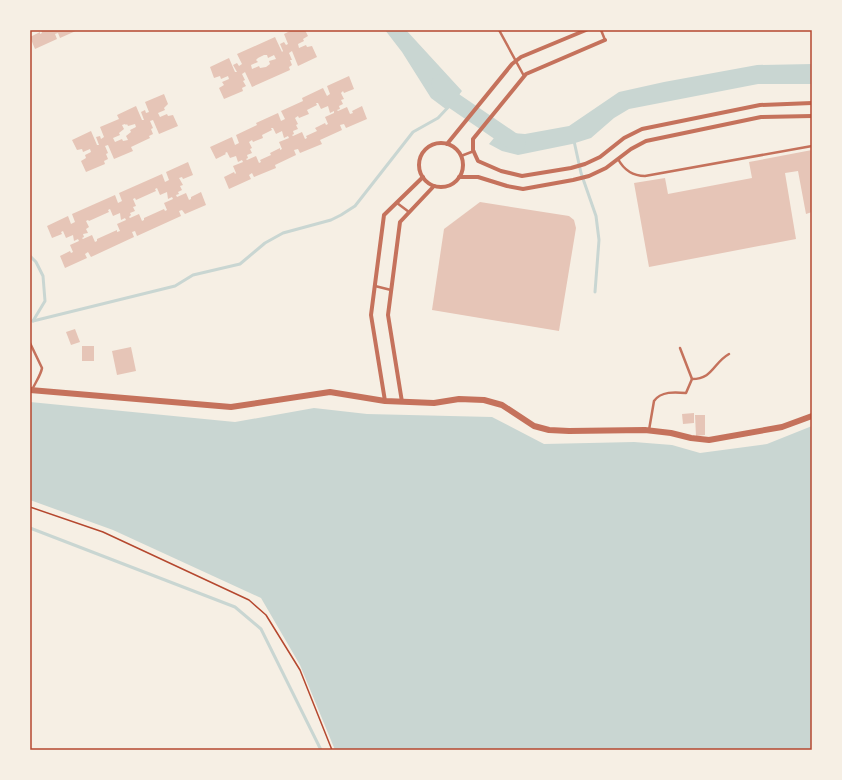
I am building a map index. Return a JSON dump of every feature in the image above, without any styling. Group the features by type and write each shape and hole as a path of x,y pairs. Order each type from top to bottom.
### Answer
{"street":[{"path":"447,144 508,68 516,61 586,30"},
{"path":"605,40 524,76 473,139 474,151 478,160 491,167 510,174 522,176 571,168 585,164 600,157 624,138 642,129 760,104 812,103"},
{"path":"459,177 478,177 507,186 523,189 582,178 597,173 631,149 646,141 761,117 812,116"},
{"path":"437,144 447,144 454,148 461,156 463,168 459,177 450,185 439,187 434,186 423,177 420,165 423,154 431,146 437,144"},
{"path":"385,401 370,315 384,215 423,177"},
{"path":"402,402 388,315 400,222 434,186"},
{"path":"31,390 231,407 330,392 385,401 402,402 434,403 459,399 484,400 502,405 534,426 549,430 649,430 709,440 782,427 812,416"}],"lane":[{"path":"500,30 524,76"},
{"path":"601,30 605,40"},
{"path":"618,159 627,170 636,175 645,176 812,146"},
{"path":"461,156 474,151"},
{"path":"397,203 409,212"},
{"path":"374,286 391,290"},
{"path":"30,343 42,368 31,390"},
{"path":"649,430 654,401 657,397 663,394 686,393 692,379 680,348"},
{"path":"692,379 707,376 722,358 729,354"}],"path":[{"path":"30,507 103,532 249,600 266,615 300,670 332,750"}],"shaded area":[{"path":"385,30 406,30 462,91 447,110 431,98 402,52"},
{"path":"812,64 812,84 758,84 629,109 614,118 591,138 572,144 518,155 502,151 489,144 503,127 513,133 525,134 569,126 619,92 757,65"},
{"path":"30,402 235,422 314,408 367,414 492,417 544,444 634,442 672,445 700,453 767,444 812,426 812,750 335,750 300,665 261,598 113,530 30,500"}],"building":[{"path":"41,30 78,30 60,38 58,33 55,34 57,39 35,49 30,37 40,32 40,34 42,33"},
{"path":"292,30 305,30 308,36 303,39 304,41 298,44 299,48 306,45 307,47 312,46 317,57 298,66 292,51 289,53 292,60 290,60 292,65 289,67 290,70 252,87 245,72 242,74 245,80 243,81 246,86 242,88 243,91 224,99 219,88 224,85 222,82 229,79 228,76 221,79 220,76 214,78 210,67 229,58 235,72 237,72 233,65 237,63 239,66 242,64 237,54 275,37 282,52 283,51 280,44 284,42 286,45 288,44 284,34","holes":["267,55 268,58 274,55 276,59 269,61 270,64 266,67 260,68 259,66 252,69 251,65 258,62 256,60 258,58"]},
{"path":"349,76 354,89 344,93 343,91 341,93 344,99 341,100 343,104 339,106 340,109 337,110 338,111 347,107 350,114 353,113 352,111 362,106 367,119 346,128 344,124 340,125 342,130 320,140 322,144 300,153 298,149 294,150 296,155 275,165 276,168 254,177 252,173 249,175 251,179 229,189 224,177 234,172 235,174 236,173 233,166 243,162 242,160 238,162 236,156 230,158 227,152 216,159 210,147 232,137 235,145 239,143 236,135 257,125 256,123 278,113 281,121 285,119 281,111 303,101 302,98 323,88 327,96 330,94 327,86","holes":["316,103 318,103 321,109 328,106 330,113 334,111 334,113 325,117 328,124 326,125 325,123 315,128 317,131 306,136 307,138 305,139 302,132 293,136 293,131 298,129 296,125 298,124 295,118 309,114 307,110 317,105","271,128 273,128 276,134 282,131 284,138 288,136 289,138 279,142 282,149 280,150 280,148 270,153 271,155 260,160 261,162 259,163 256,156 247,160 247,155 252,153 250,149 252,148 249,142 263,138 262,135 272,130"]},
{"path":"164,94 168,104 164,108 165,110 158,113 160,117 167,114 168,116 173,115 178,126 159,134 153,120 150,121 153,128 151,129 153,134 149,136 150,138 131,147 133,151 114,159 108,145 105,146 108,153 106,154 108,159 104,161 105,164 86,172 81,161 86,158 85,155 91,152 90,149 83,152 82,149 77,150 72,140 91,131 97,145 99,145 96,137 100,136 101,139 104,137 100,127 119,119 117,115 136,106 142,120 144,120 141,112 145,110 146,113 149,112 145,102","holes":["127,124 128,126 135,124 136,127 130,130 131,132 126,136 128,140 123,141 122,139 115,142 113,138 120,135 119,133 124,129 122,125"]},
{"path":"812,150 812,212 806,214 798,171 785,173 796,239 649,267 634,183 665,178 668,194 752,178 749,162"},
{"path":"188,162 193,175 183,179 182,177 179,178 183,185 180,186 182,190 176,195 177,197 186,193 189,200 191,197 201,192 206,205 185,214 182,210 179,211 181,216 137,236 135,231 132,232 134,237 91,257 88,252 85,254 87,258 65,268 60,256 70,251 71,253 73,252 70,245 79,241 78,239 74,241 73,235 66,238 63,231 61,232 62,234 52,238 47,226 68,216 71,224 75,222 72,214 115,195 118,203 122,201 119,193 162,174 165,182 169,180 166,172","holes":["157,188 160,195 167,192 168,199 172,197 173,199 164,203 167,210 165,211 164,209 144,218 142,221 139,214 130,218 130,213 135,211 133,207 136,206 133,199 135,198 136,200 156,191 155,189","110,209 113,216 120,213 121,220 125,218 126,220 117,224 120,231 117,232 117,230 97,239 95,242 92,235 83,239 83,234 88,233 86,229 89,227 86,221 109,212 108,210"]},
{"path":"480,202 569,216 574,220 576,228 559,331 432,310 444,229"},
{"path":"75,329 80,342 71,345 66,332"},
{"path":"82,346 94,346 94,361 82,361"},
{"path":"131,347 136,371 117,375 112,351"},
{"path":"694,413 694,423 683,424 682,414"},
{"path":"695,415 705,415 705,435 696,436"}],"waterway":[{"path":"440,83 454,101 517,144"},
{"path":"33,321 175,286 193,275 240,264 265,243 283,233 331,220 341,215 355,206 413,132 438,118 454,101"},
{"path":"574,141 581,173 596,216 599,240 595,292"},
{"path":"30,256 36,262 43,276 45,301 33,321"},
{"path":"30,528 235,607 261,629 321,750"}]}
